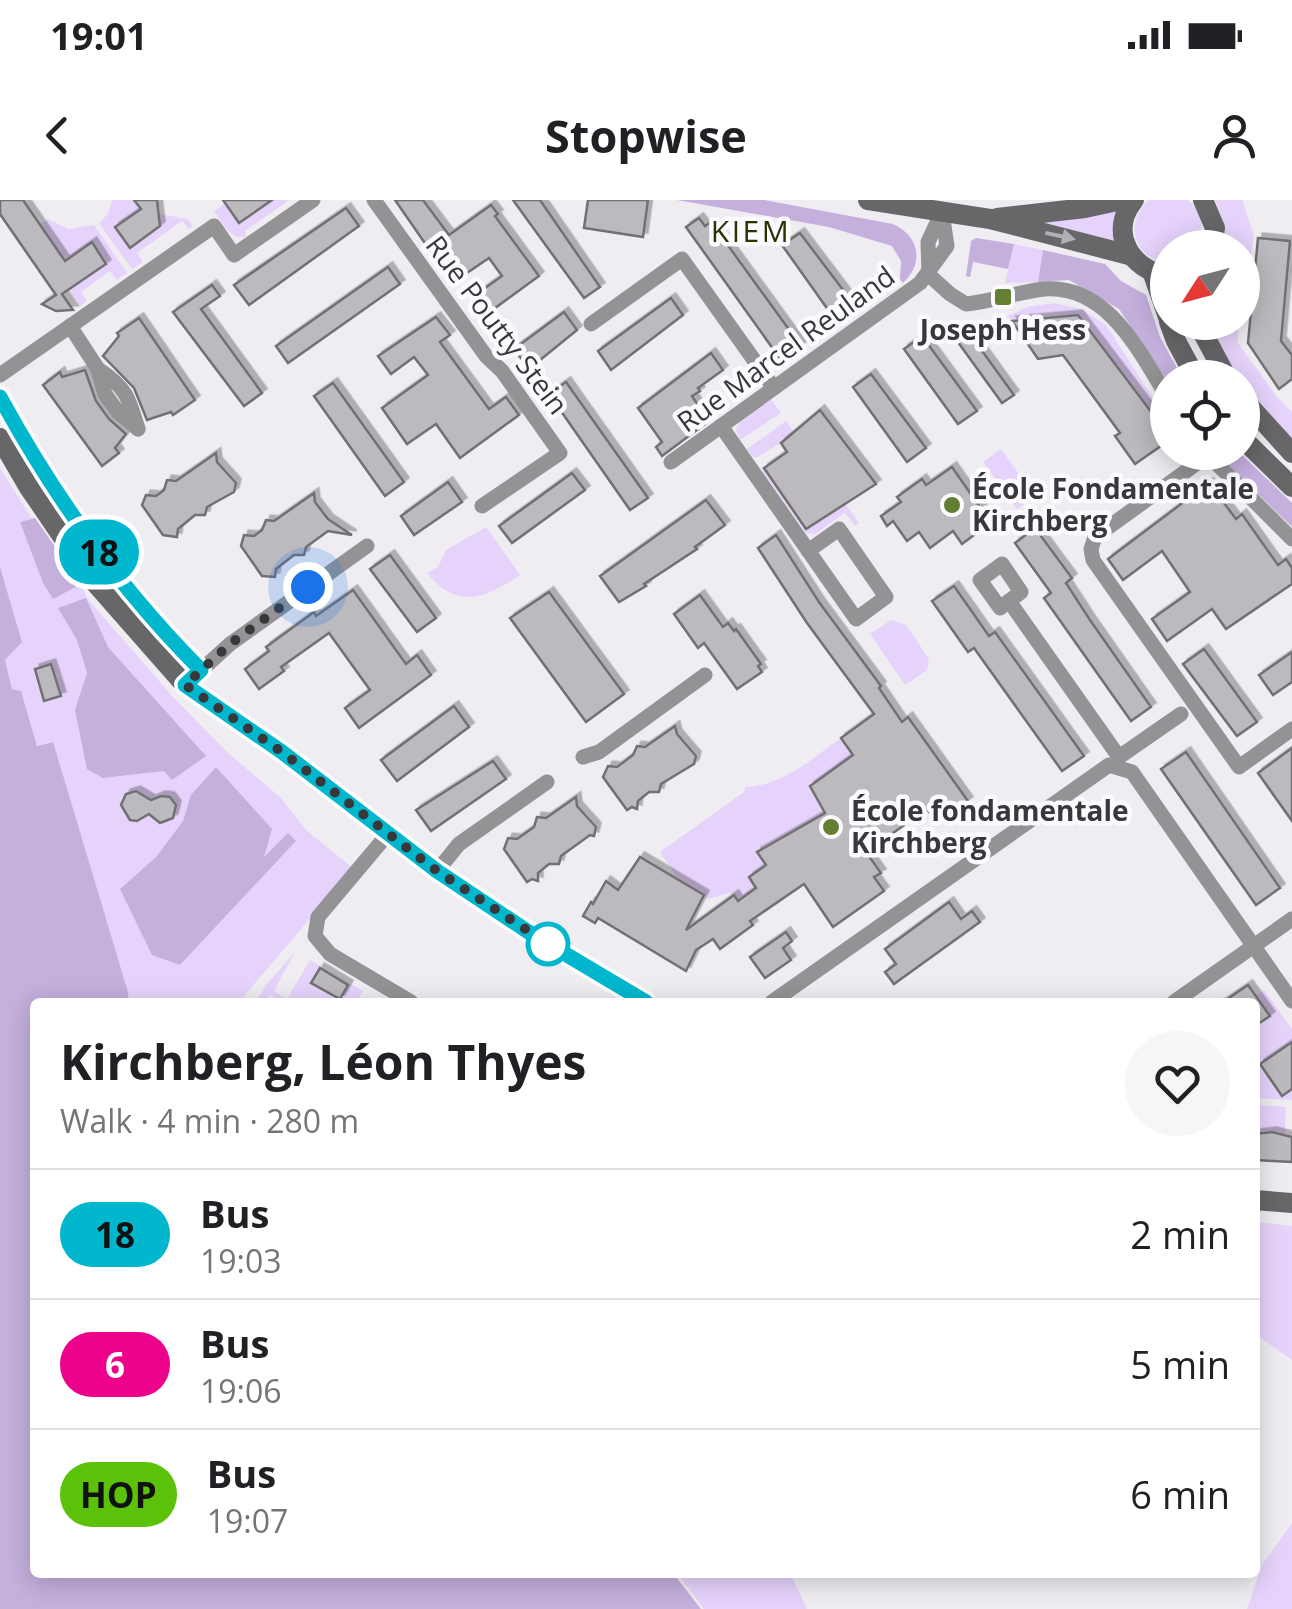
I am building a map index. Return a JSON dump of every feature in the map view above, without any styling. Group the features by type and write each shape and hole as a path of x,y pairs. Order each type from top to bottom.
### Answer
{"main road":[{"path":"868,200 990,219 1130,254 1150,268"},
{"path":"990,219 1122,200"},
{"path":"1130,254 1122,232 1134,200"},
{"path":"1203,200 1215,230"},
{"path":"1260,418 1292,453"},
{"path":"0,438 90,577 185,685 282,752 437,871 530,933 639,998"},
{"path":"1260,456 1292,487"},
{"path":"1260,1200 1292,1203"}],"street":[{"path":"0,375 214,226 234,255 313,200"},
{"name":"Rue Poutty Stein","path":"374,200 560,452 482,506"},
{"path":"942,212 947,246 929,275 950,294 966,304 1048,289 1095,303 1128,334 1150,369"},
{"path":"591,324 682,259 774,388"},
{"name":"Rue Marcel Reuland","path":"671,462 929,275"},
{"path":"70,326 98,369"},
{"path":"722,426 808,551 856,619 886,598 839,530 808,551"},
{"path":"1185,470 1095,537 1093,560 1238,766 1292,728"},
{"path":"1222,470 1292,539"},
{"path":"185,685 230,644 367,546"},
{"path":"1009,601 1118,761 1132,772 1292,1001"},
{"path":"583,757 599,752 705,676"},
{"path":"778,998 1181,714"},
{"path":"437,871 458,844 547,782"},
{"path":"388,835 318,916 315,936 330,954 404,998"},
{"path":"1180,998 1292,919"}],"shaded area":[{"path":"112,200 134,200 141,209 130,248 159,227 160,214 187,219 193,226 189,229 182,221 137,253 143,262 132,269 99,223 108,214"},
{"path":"272,200 289,200 245,231 246,237 231,233 214,211 225,203 239,223"},
{"path":"677,200 764,200 893,224 913,242 914,267 903,283 901,261 892,246 829,227"},
{"path":"1149,200 1188,200 1197,210 1201,230 1150,230 1150,256 1136,238 1136,219"},
{"path":"1215,200 1242,200 1252,230 1222,230 1223,220"},
{"path":"1117,210 1113,223 1116,243 1030,219"},
{"path":"48,219 68,229 94,225 127,273 117,280 110,271 81,292 87,301 80,306 65,285 76,284 106,263 92,243 65,261 40,224"},
{"path":"976,238 1014,244 1008,269 973,262 970,277 966,276 971,241"},
{"path":"1014,244 1043,250 1038,282 1005,283"},
{"path":"1043,250 1105,264 1121,281 1146,295 1150,340 1162,340 1173,360 1153,360 1119,309 1069,280 1038,282"},
{"path":"1054,303 1081,309 1106,325 1150,394 1150,411 1078,315 1012,321 1008,316 1027,307"},
{"path":"1216,340 1238,340 1250,360 1227,360"},
{"path":"1260,373 1292,412 1292,443 1260,406"},
{"path":"771,399 781,413 740,440 736,430 740,421"},
{"path":"786,421 859,523 855,526 845,513 815,534 806,533 762,471 775,461 765,469 806,528 793,435 758,457 747,449"},
{"path":"1001,449 1035,496 1017,509 983,462"},
{"path":"0,468 32,519 20,522 53,598 81,584 87,598 173,697 228,753 280,797 307,831 353,868 242,998 129,998 52,742 37,746 21,691 12,689 5,660 22,642 0,567","holes":["59,608 108,647 206,756 164,771 103,778 83,689 87,673 77,640","183,821 263,860 296,841 180,965 120,889 156,857"]},
{"path":"1233,470 1258,470 1292,503 1292,527"},
{"path":"35,518 81,584 53,599 20,522"},
{"path":"486,527 520,575 484,594 472,597 450,593 427,573 438,567 446,550"},
{"path":"0,567 22,642 5,660 12,689 21,691 37,746 53,742 129,998 30,998 30,1578 677,1578 701,1609 0,1609"},
{"path":"86,598 108,647 206,756 172,780 164,771 103,778 87,769 75,710 87,673 77,640 58,608"},
{"path":"891,620 906,625 929,659 927,670 905,685 870,634"},
{"path":"841,738 853,755 810,786 825,813 766,865 756,888 738,901 730,893 708,899 679,880 660,852 746,787 785,776"},
{"path":"216,767 272,829 264,857 288,833 296,841 180,965 152,955 120,889 156,857 183,821 191,795"},
{"path":"295,952 274,991 285,998 270,995 258,998"},
{"path":"310,960 363,991 359,998 288,998"},
{"path":"1264,990 1292,1029 1292,1042 1260,1065 1260,998 1256,996"},
{"path":"1260,1067 1281,1096 1292,1089 1292,1100 1260,1098"},
{"path":"1260,1105 1286,1107 1285,1135 1260,1134"},
{"path":"1260,1223 1292,1226 1292,1360 1260,1338"},
{"path":"1292,1523 1292,1609 1247,1609 1262,1565"},
{"path":"681,1578 792,1578 807,1609 704,1609"}],"building":[{"path":"0,200 23,200 65,261 92,242 106,264 62,294 73,310 56,311 42,304 56,295 0,214"},
{"path":"134,200 157,200 160,226 130,248 115,227 141,209"},
{"path":"223,200 272,200 239,223"},
{"path":"395,200 423,200 449,235 491,205 539,276 491,311 478,293 502,276 489,258 464,275 441,241 429,249"},
{"path":"513,200 540,200 600,287 584,298"},
{"path":"588,200 648,200 643,237 584,228"},
{"path":"346,208 359,226 249,305 234,285"},
{"path":"699,218 705,226 711,222 801,346 781,360 686,227"},
{"path":"800,233 856,307 836,321 782,245"},
{"path":"1260,238 1290,241 1281,341 1292,355 1292,379 1279,389 1248,343 1260,340"},
{"path":"388,267 400,284 288,363 276,346"},
{"path":"212,285 220,296 201,309 262,393 244,406 173,312"},
{"path":"671,298 683,315 611,370 598,351"},
{"path":"564,312 577,330 529,369 514,349"},
{"path":"1078,315 1150,410 1150,454 1135,464 1115,436 1120,433 1063,355 1038,359 1012,321"},
{"path":"436,317 450,335 440,342 489,409 506,397 519,415 460,458 436,424 407,444 382,408 428,375 414,357 391,374 378,356"},
{"path":"139,318 195,400 173,415 171,412 147,420 134,388 103,356 119,336 117,333"},
{"path":"967,330 1014,395 1002,403 955,338"},
{"path":"922,336 977,411 958,424 904,349"},
{"path":"711,353 723,370 692,396 709,421 662,456 656,447 662,442 638,408"},
{"path":"85,370 96,401 126,434 115,448 119,453 102,466 43,385 60,372 62,377"},
{"path":"871,374 926,448 907,462 853,387"},
{"path":"566,382 648,498 630,510 549,394"},
{"path":"333,383 404,482 385,496 314,396"},
{"path":"820,410 876,484 806,529 764,468 787,452 781,443"},
{"path":"216,453 217,462 236,483 234,492 207,507 205,515 195,515 178,529 177,537 163,535 142,505 146,495 156,496 164,490 167,480 176,481"},
{"path":"952,467 982,510 973,516 982,529 962,544 953,531 930,548 919,532 907,541 893,521 887,526 881,516 901,502 897,497 922,479 926,485"},
{"path":"572,473 585,490 512,543 499,526"},
{"path":"448,482 462,502 414,535 401,516"},
{"path":"1209,483 1236,519 1242,514 1278,565 1286,559 1292,568 1292,584 1226,629 1212,609 1167,641 1152,619 1190,592 1162,551 1123,580 1108,559"},
{"path":"314,493 315,502 328,519 352,535 328,531 306,547 304,555 294,555 276,569 275,577 262,576 241,546 244,535 254,536 266,520 274,521"},
{"path":"706,500 725,525 619,602 600,576"},
{"path":"1035,528 1072,578 1066,583 1151,707 1131,721 1044,598 1051,593 1015,543"},
{"path":"776,535 902,722 908,717 968,801 937,823 927,809 866,852 881,873 874,877 884,891 833,927 804,884 750,921 753,925 720,949 713,939 696,950 686,971 598,918 595,923 583,916 606,881 618,890 640,857 704,895 686,930 734,895 738,901 756,888 749,877 766,865 757,852 825,813 810,786 853,755 841,738 874,714 758,548"},
{"path":"390,555 436,618 417,632 370,569"},
{"path":"954,586 989,636 995,632 1084,756 1062,771 974,648 968,652 932,601"},
{"path":"353,590 406,664 417,655 431,675 359,728 345,708 370,690 329,633 281,667 284,671 259,689 245,669 269,651 266,647"},
{"path":"549,592 624,694 586,722 510,618"},
{"path":"700,595 723,627 728,623 736,629 761,664 758,666 762,672 737,689 704,643 698,648 674,614"},
{"path":"1204,649 1257,722 1237,736 1183,664"},
{"path":"1292,652 1292,682 1273,695 1259,675"},
{"path":"51,664 61,696 44,701 35,669"},
{"path":"454,706 469,727 397,781 381,760"},
{"path":"675,726 696,756 694,764 661,784 659,792 649,792 638,801 637,809 627,810 603,777 608,766 617,767 633,755 637,746 645,747"},
{"path":"1292,748 1292,821 1258,773"},
{"path":"1186,752 1280,888 1256,905 1161,769"},
{"path":"493,761 506,779 431,831 416,810"},
{"path":"136,791 151,800 170,797 176,805 173,818 160,823 149,814 137,821 130,820 121,805 126,794"},
{"path":"576,797 577,806 596,827 594,836 561,856 559,864 549,864 538,873 538,881 527,882 504,849 508,838 517,839 534,827 537,817 546,818"},
{"path":"949,902 961,919 972,911 980,922 894,984 885,972 896,964 885,949"},
{"path":"786,932 792,941 783,948 791,960 765,978 750,957"},
{"path":"320,968 348,985 338,998 311,983"},
{"path":"1248,985 1257,998 1229,998"},
{"path":"1260,1002 1270,1016 1260,1023"},
{"path":"1292,1042 1292,1089 1282,1096 1260,1064"},
{"path":"1260,1133 1292,1137 1292,1162 1260,1160"}],"bus line":[{"name":"18","path":"0,397 53,486 96,547 167,635 201,670 185,685 282,752 437,871 639,998"}],"place":[{"name":"Joseph Hess","path":"1003,297"},
{"name":"École Fondamentale Kirchberg","path":"952,505"},
{"name":"École fondamentale Kirchberg","path":"831,827"}],"district":[{"name":"KIEM","path":"751,232"}],"route":[{"path":"308,587 230,644 185,685 282,752 437,871 548,944"}]}
